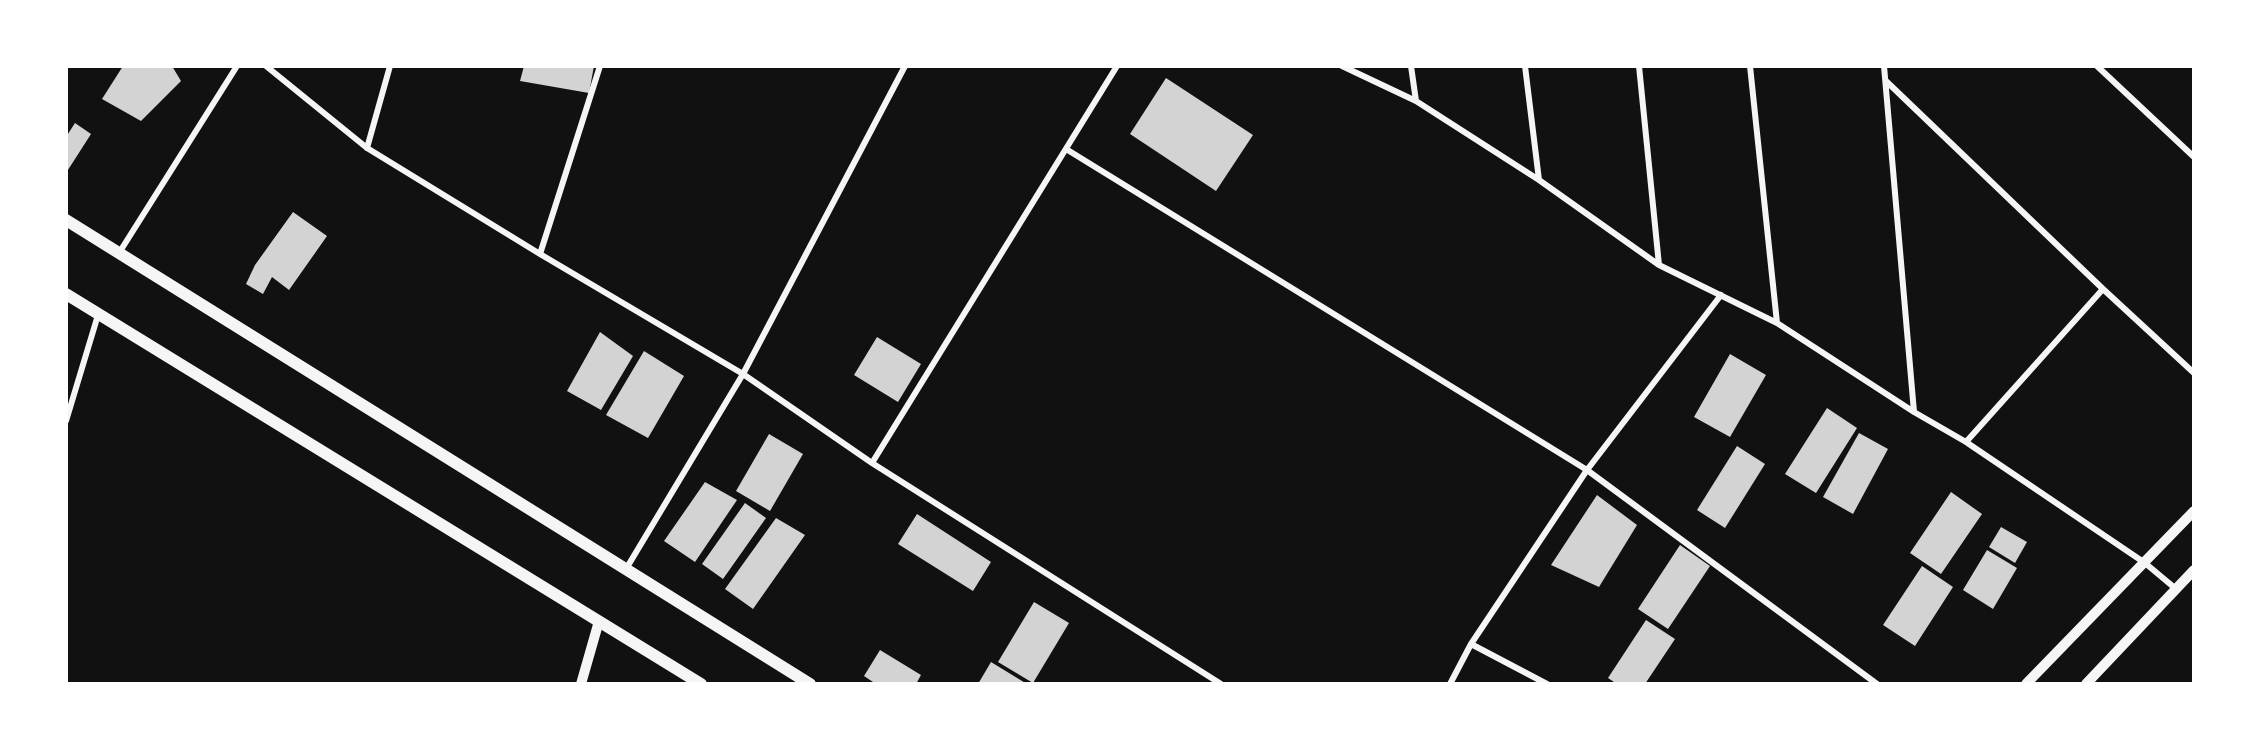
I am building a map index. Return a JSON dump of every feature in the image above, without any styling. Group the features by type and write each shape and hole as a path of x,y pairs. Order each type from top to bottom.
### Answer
{"main road":[{"path":"66,220 810,684"},
{"path":"66,294 701,684"}],"street":[{"path":"118,254 237,66"},
{"path":"266,66 367,148 743,374 872,462 1221,684"},
{"path":"367,148 390,66"},
{"path":"540,254 600,66"},
{"path":"626,569 743,374 905,66"},
{"path":"872,462 1117,66"},
{"path":"1342,66 1416,101 1539,180 1659,265 1777,323 1914,412 1966,442 2145,563 2176,590"},
{"path":"1411,66 1416,101"},
{"path":"1525,66 1539,180"},
{"path":"1639,66 1659,265"},
{"path":"1750,66 1777,323"},
{"path":"1884,66 1914,412"},
{"path":"2097,66 2194,157"},
{"path":"1886,81 2194,373"},
{"path":"1066,149 1587,470 1877,684"},
{"path":"1966,442 2103,289"},
{"path":"1450,684 1471,644 1587,470 1722,295"},
{"path":"66,421 98,315"},
{"path":"2026,684 2194,511"},
{"path":"2086,684 2194,570"},
{"path":"581,684 598,621"},
{"path":"1471,644 1547,684"}],"building":[{"path":"123,66 172,66 181,81 141,121 102,99"},
{"path":"524,66 594,66 589,93 520,81"},
{"path":"1166,78 1253,135 1216,191 1130,134"},
{"path":"75,123 91,134 66,173 66,137"},
{"path":"293,212 327,236 289,290 272,277 263,294 246,284 255,265"},
{"path":"600,332 633,356 601,410 567,391"},
{"path":"877,337 921,364 898,402 854,375"},
{"path":"644,351 684,376 648,438 606,415"},
{"path":"1730,354 1766,375 1730,437 1694,417"},
{"path":"1827,408 1857,428 1816,493 1785,474"},
{"path":"1859,433 1888,449 1853,514 1823,497"},
{"path":"769,434 803,454 770,511 736,491"},
{"path":"1737,446 1765,464 1725,528 1697,510"},
{"path":"705,482 737,500 695,562 664,541"},
{"path":"1951,492 1982,514 1941,574 1910,553"},
{"path":"1597,495 1637,525 1599,587 1551,565"},
{"path":"745,503 766,518 723,579 702,564"},
{"path":"917,514 991,562 973,591 898,544"},
{"path":"776,518 805,535 753,609 725,589"},
{"path":"2001,527 2027,542 2015,563 1989,547"},
{"path":"1680,545 1710,566 1668,629 1638,609"},
{"path":"1987,550 2017,568 1993,609 1963,590"},
{"path":"1922,566 1953,587 1915,646 1883,625"},
{"path":"1034,602 1069,623 1033,683 998,662"},
{"path":"1646,620 1675,639 1645,684 1617,684 1608,678"},
{"path":"880,650 921,675 916,684 876,684 864,676"},
{"path":"991,662 1027,684 978,684"}]}
